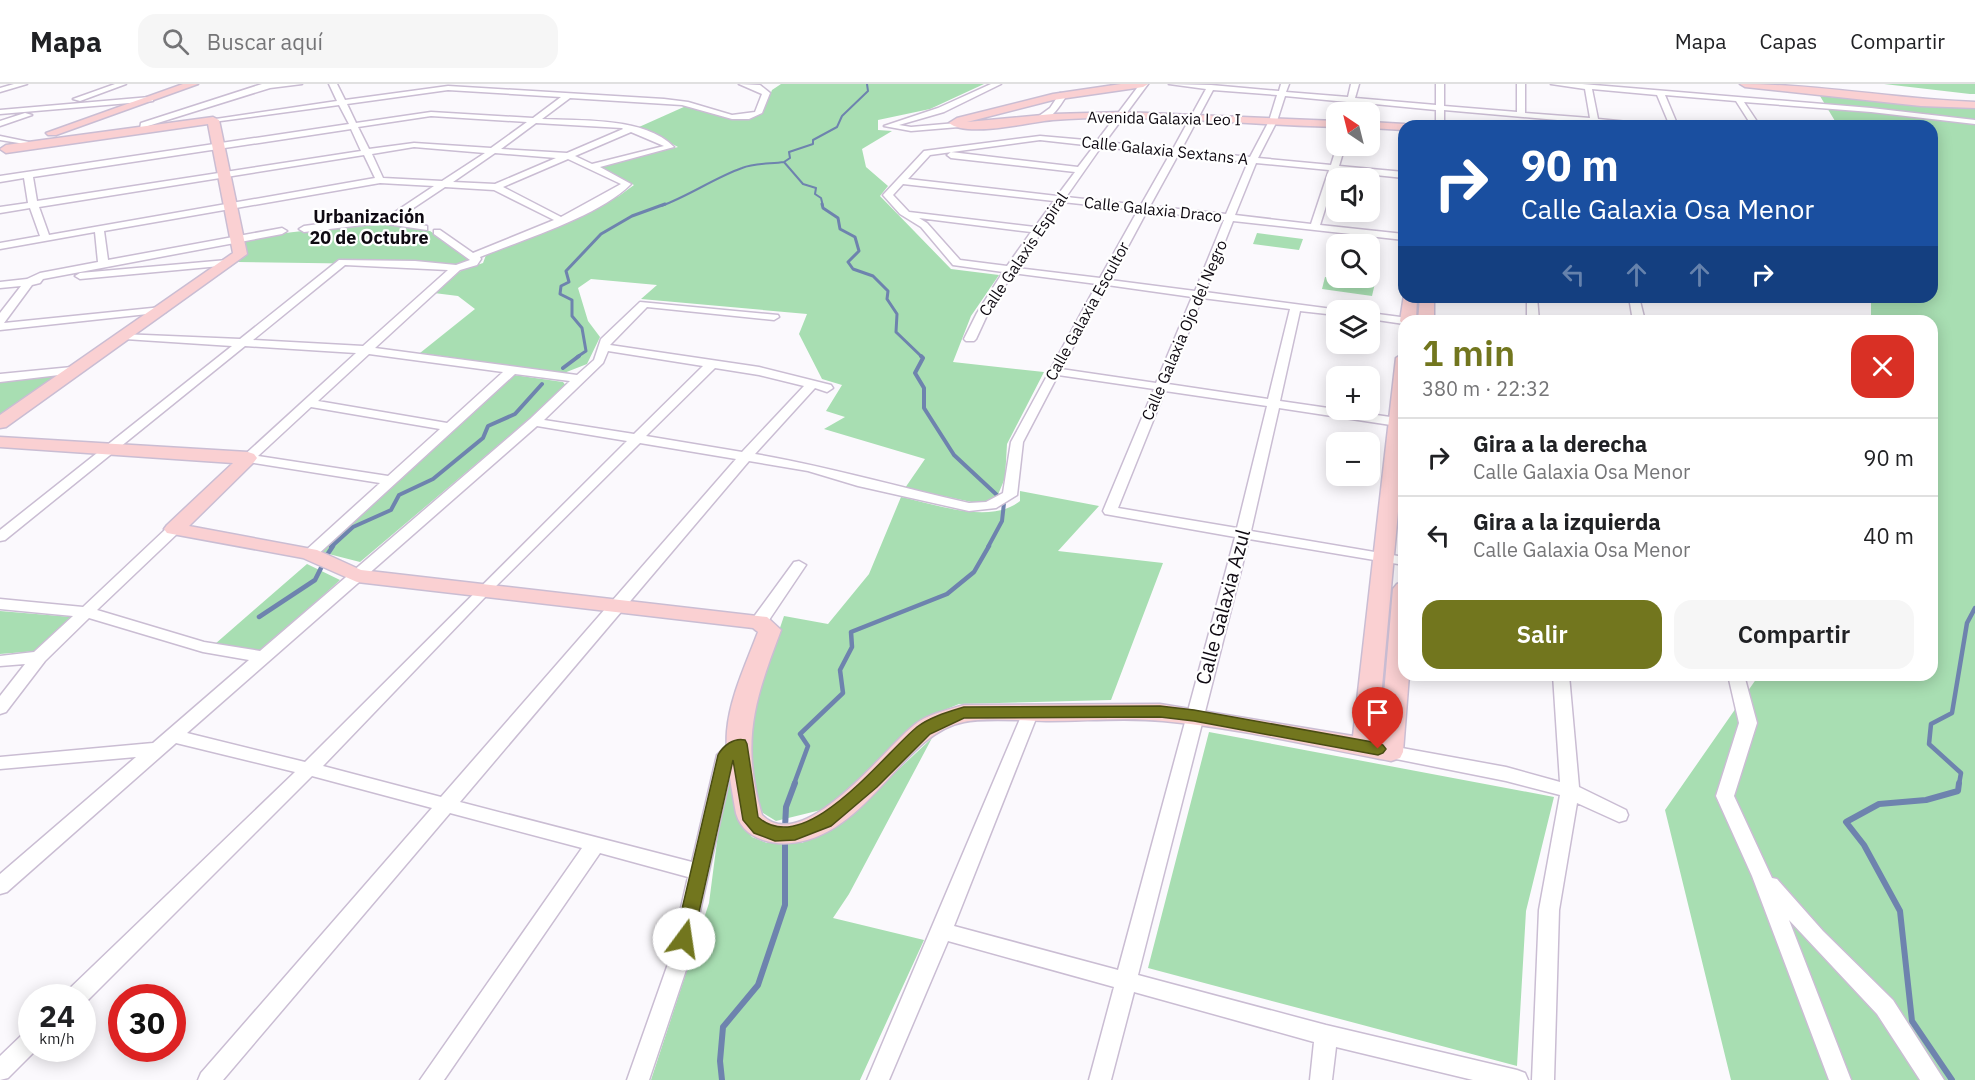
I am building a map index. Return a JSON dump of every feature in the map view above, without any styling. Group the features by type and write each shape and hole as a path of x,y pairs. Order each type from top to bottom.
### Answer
{"street":[{"path":"0,90 23,84"},
{"path":"0,124 122,84"},
{"path":"2,146 25,142 193,84"},
{"path":"253,84 298,84"},
{"path":"333,84 380,180"},
{"path":"2,146 448,88 686,103 726,117 743,117 758,113 766,93 757,87 743,84"},
{"path":"997,84 940,110 888,126 911,129 956,125 955,123 961,120 1063,95 1144,84"},
{"name":"Calle Galaxis Espiral","path":"970,339 977,321 1010,270 1120,113 1144,84"},
{"path":"1173,84 1283,88 1350,99 1570,120"},
{"path":"1350,102 1354,84"},
{"path":"1439,120 1440,84"},
{"path":"1521,84 1521,114"},
{"path":"1555,84 1871,110 1975,122"},
{"path":"1745,84 1921,103 1975,105"},
{"path":"144,129 144,124 271,85"},
{"name":"Calle Galaxia Escultor","path":"746,456 810,467 863,483 969,507 983,508 994,505 1010,495 1017,442 1211,87"},
{"path":"1588,87 1594,120"},
{"path":"443,97 448,88"},
{"name":"Calle Galaxia Ojo del Negro","path":"1243,535 1110,511 1253,160 1272,121 1283,88"},
{"path":"1927,92 1975,98"},
{"path":"1660,93 1671,120"},
{"path":"388,221 494,150 569,95"},
{"path":"1042,118 1053,110 1063,95"},
{"path":"0,112 150,99"},
{"path":"1738,99 1752,120"},
{"path":"10,102 53,107"},
{"path":"432,114 437,105"},
{"name":"Avenida Galaxia Leo I","path":"956,125 972,127 1042,118 1120,113 1326,124"},
{"path":"0,179 432,114 632,128 670,147 591,167"},
{"path":"0,423 240,254 213,120"},
{"path":"1380,125 1398,126"},
{"path":"496,187 632,128"},
{"name":"Calle Galaxia Sextans A","path":"927,153 1040,138 1335,168"},
{"path":"0,210 366,152 424,145 568,156 627,184 612,195 560,220 474,256"},
{"path":"1081,170 927,153 888,195 906,214 924,225 957,263 1326,310"},
{"path":"1335,168 1338,156"},
{"name":"Calle Galaxia Sextans A","path":"1380,173 1398,174"},
{"path":"28,174 33,204 45,237"},
{"path":"0,246 380,180 496,187 560,220"},
{"name":"Calle Galaxia Draco","path":"902,181 1398,236"},
{"path":"1315,227 1326,195"},
{"path":"906,214 1038,230"},
{"path":"304,228 369,221 410,223 424,228"},
{"path":"99,227 103,263"},
{"path":"0,321 29,282 40,276 282,231"},
{"path":"437,232 474,256"},
{"path":"0,537 343,262 415,264 456,268 473,263 476,259 474,256"},
{"path":"0,285 227,263"},
{"path":"0,708 39,657 248,458 456,268"},
{"path":"0,886 534,422 599,361 605,341 644,304 774,317"},
{"name":"Calle Galaxia Azul","path":"1100,1080 1243,535 1296,306"},
{"path":"0,327 162,310"},
{"path":"1380,317 1398,320"},
{"path":"125,336 366,350 579,379"},
{"path":"603,347 712,364 813,383 827,388"},
{"path":"89,984 309,770 484,590 712,364"},
{"path":"310,554 388,480 512,370"},
{"path":"0,378 72,371"},
{"path":"1054,371 1398,423"},
{"path":"209,1080 746,456 813,383"},
{"path":"310,403 449,427"},
{"path":"534,422 746,456"},
{"path":"0,442 248,458 388,480"},
{"path":"1364,746 1394,559 1398,481"},
{"path":"174,529 310,554 357,576 619,604 759,622 770,630 744,703 739,744 747,808 751,820 760,829 775,834 795,833 814,827 845,806 924,730 946,718 964,713 1031,711 1160,712 1364,746 1506,774 1570,791 1619,815"},
{"path":"1243,535 1394,559"},
{"path":"759,622 799,565"},
{"path":"0,604 86,612 203,647 263,657"},
{"path":"0,661 39,657"},
{"path":"1391,752 1398,664"},
{"path":"1543,1080 1549,910 1570,791 1561,681"},
{"path":"1738,681 1748,723 1725,796 1762,876 1840,1080"},
{"path":"878,1080 942,932 1031,711"},
{"path":"172,736 700,872"},
{"path":"638,1080 679,961 726,755 739,744"},
{"path":"0,763 157,750"},
{"path":"431,1080 596,844"},
{"path":"1762,876 1816,937 1885,1007 1933,1080"},
{"path":"942,932 1326,1035 1517,1080"},
{"path":"1321,1080 1326,1035"},
{"path":"0,1071 18,1054"}],"green space":[{"path":"781,84 984,84 930,109 878,120 878,130 892,131 862,149 866,167 888,186 880,196 951,269 999,275 971,316 953,362 1044,372 1007,444 1005,478 997,497 981,504 905,488 925,459 824,429 845,417 826,411 842,385 822,379 799,334 807,314 641,299 657,285 591,279 578,288 588,321 600,337 587,364 564,373 420,353 475,309 458,296 434,293 462,270 483,263 486,255 619,196 634,185 600,167 678,147 639,127 686,106 733,118 762,114 772,90"},
{"path":"1884,84 1975,84 1975,94 1970,94"},
{"path":"1820,96 1926,106 1975,106 1975,1080 1731,1080 1665,810 1755,681 1938,681 1938,315 1871,315 1871,303 1938,303 1938,120 1834,120"},
{"path":"396,225 430,231 472,259 461,265 237,262 247,251 244,240 320,229"},
{"path":"1257,233 1303,239 1299,250 1253,244"},
{"path":"1325,277 1326,288 1374,288 1372,296 1322,289"},
{"path":"59,375 0,417 0,381"},
{"path":"514,375 563,382 567,387 360,562 321,552"},
{"path":"1020,491 1099,506 1058,551 1163,563 1111,700 959,704 930,716 829,808 776,821 763,813 756,799 747,725 784,616 828,624 869,574 901,497 946,508 978,512 1008,508 1020,501"},
{"path":"307,564 340,580 261,652 215,644"},
{"path":"0,611 72,617 37,651 0,654"},
{"path":"1209,732 1554,797 1526,911 1517,1066 1148,968"},
{"path":"932,738 849,894 833,918 924,940 860,1080 651,1080 709,903 719,826 732,766 741,823 752,837 767,843 802,843 824,831 868,798"}],"waterway":[{"path":"784,162 790,158 789,152 813,144 813,140 837,127 842,116 868,91 867,84"},
{"path":"661,206 747,166 784,162"},
{"path":"784,162 803,184 816,188 815,194 821,198 823,206"},
{"path":"577,357 586,351 582,328 572,316 572,300 560,294 561,286 569,282 566,271 601,234 632,216 665,204"},
{"path":"822,204 823,208 838,218 840,229 855,237 859,251 848,262 853,269 873,276 888,291 887,299 897,314 896,332 922,357"},
{"path":"563,368 579,356"},
{"path":"922,357 915,373 924,388 924,408 954,455 998,496"},
{"path":"331,547 353,527 391,510 399,495 433,479 483,438 488,426 515,414 542,384"},
{"path":"988,547 1002,521 1004,503"},
{"path":"327,555 333,546"},
{"path":"794,784 808,746 800,734 843,693 840,670 852,647 851,632 947,594 974,572 989,546"},
{"path":"259,617 315,580 321,568"},
{"path":"1959,784 1961,773 1929,744 1931,724 1952,713 1967,623 1975,608"},
{"path":"785,828 786,807 795,783"},
{"path":"1952,1080 1912,1021 1900,911 1864,845 1846,822 1879,804 1926,800 1958,791 1959,783"},
{"path":"722,1080 720,1061 723,1027 758,985 785,905 785,839"}],"district":[{"name":"Urbanización 20 de Octubre","path":"369,227"}],"route":[{"path":"684,939 726,755 739,744 747,808 751,820 760,829 775,834 795,833 825,821 871,783 924,730 946,718 964,713 992,711 1160,712 1378,749"}]}
